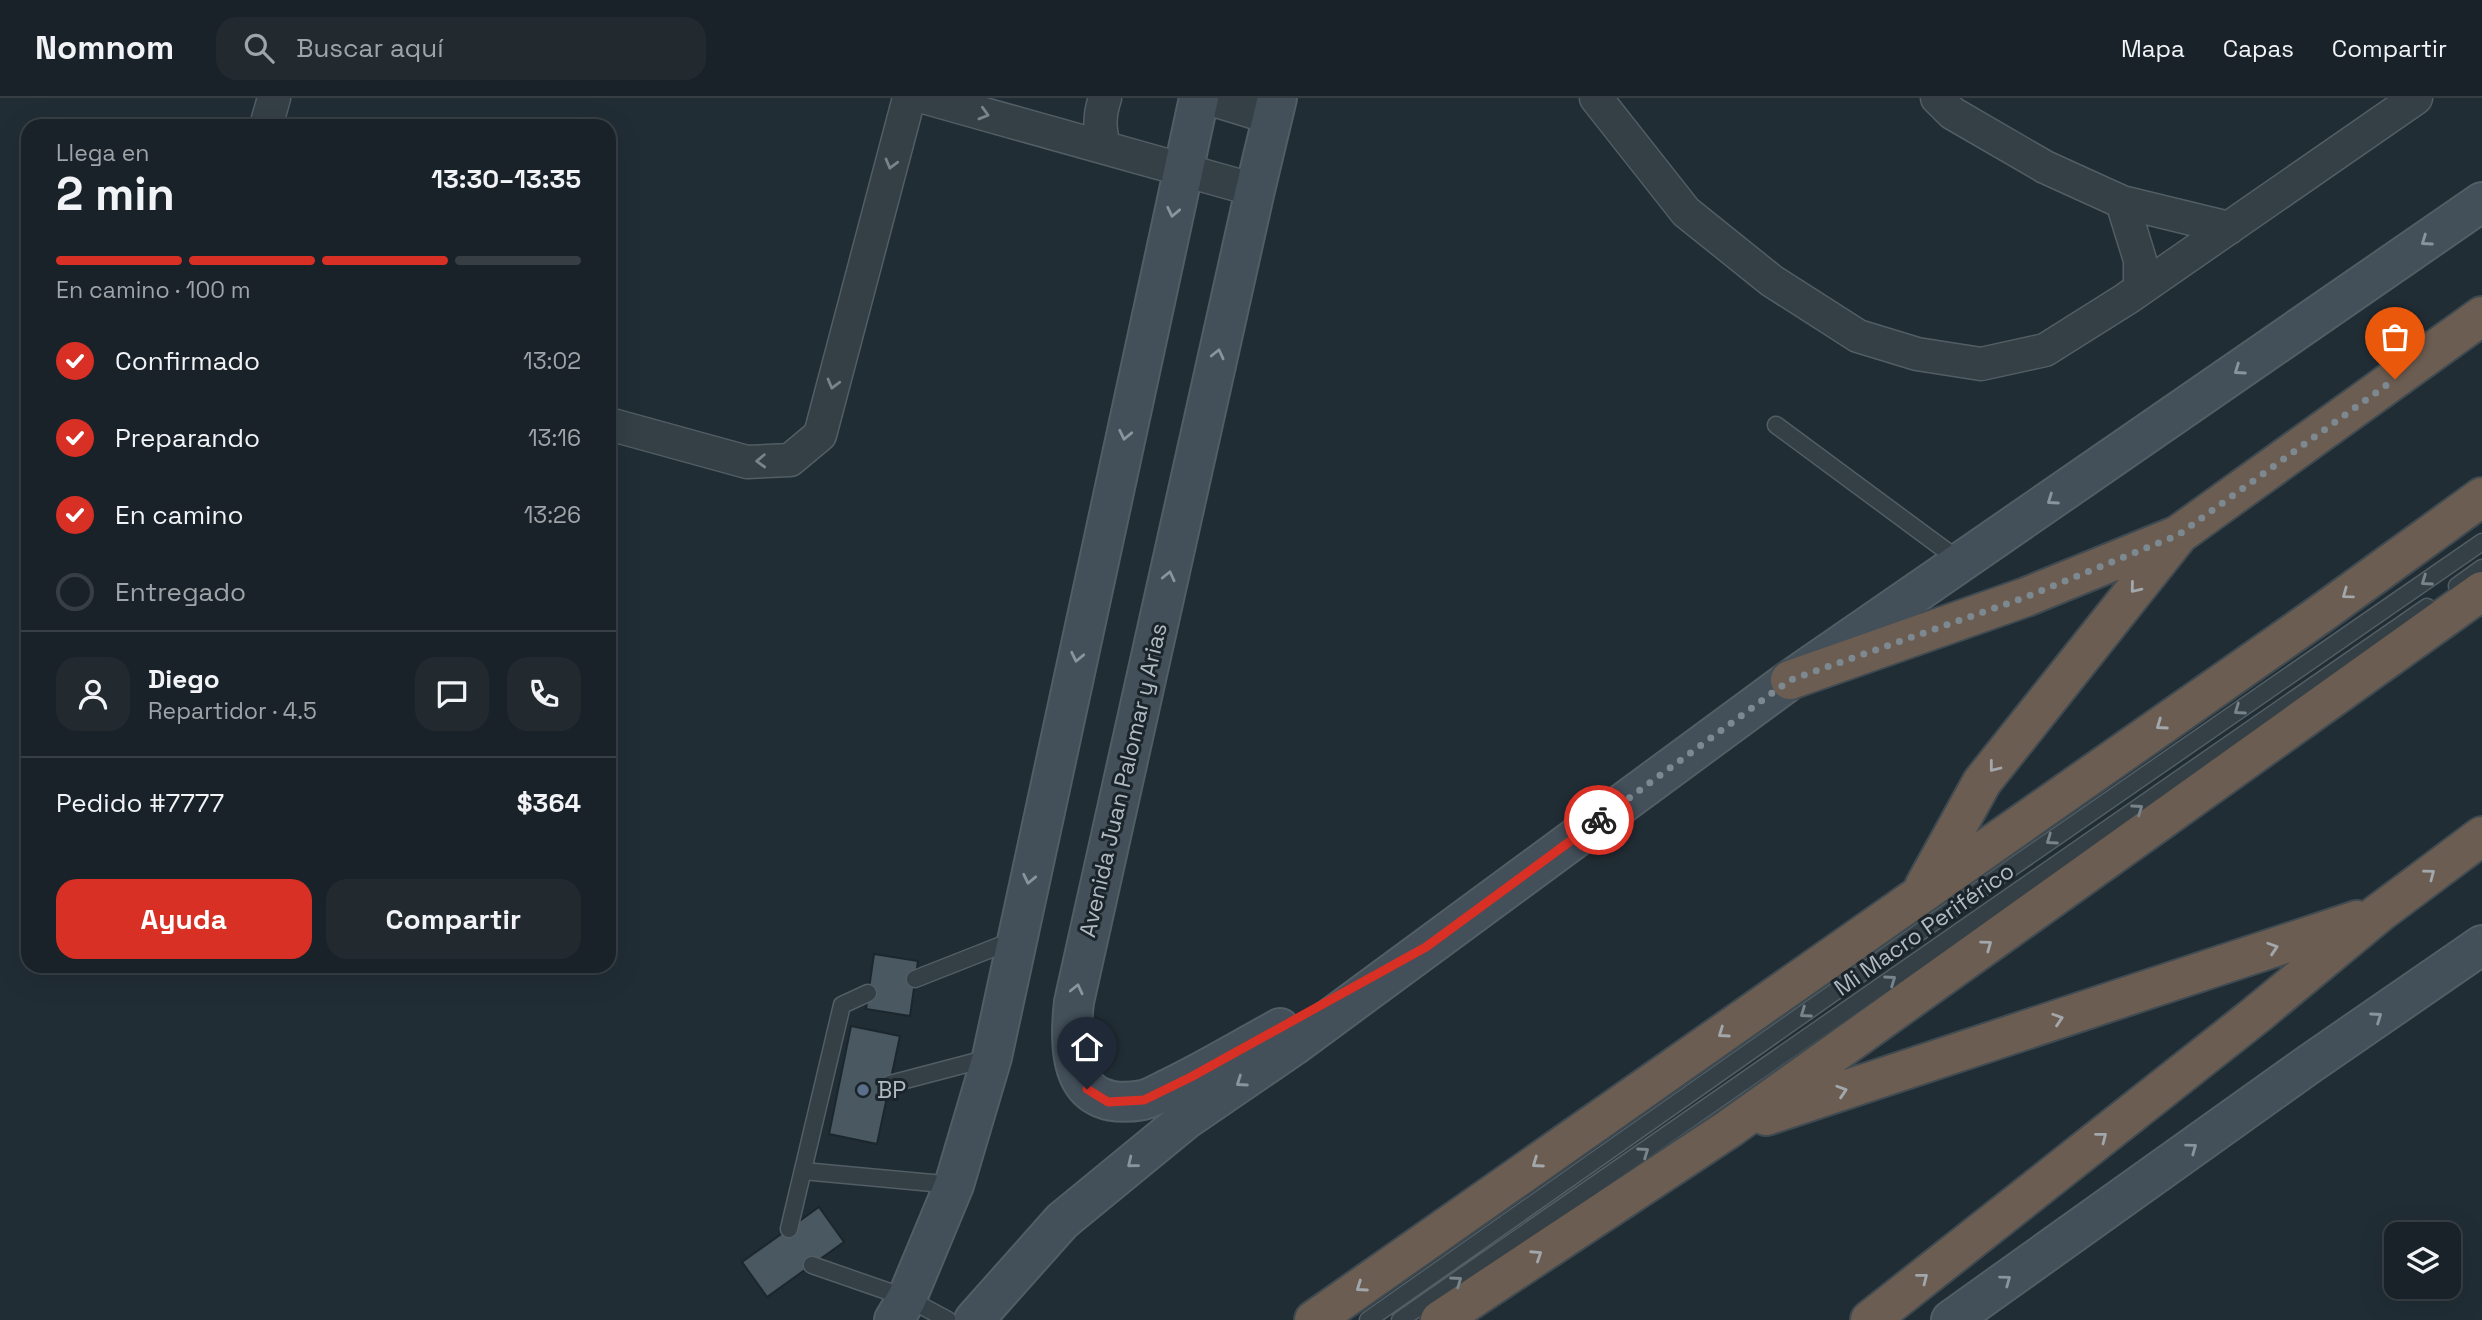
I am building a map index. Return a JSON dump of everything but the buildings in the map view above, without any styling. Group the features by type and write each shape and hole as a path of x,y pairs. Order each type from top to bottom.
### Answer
{"highway":[{"path":"1790,680 2026,597 2178,535 2482,316"},
{"path":"1314,1320 2482,497"},
{"path":"1920,895 1982,782 2178,535"},
{"path":"1440,1320 1730,1128 2456,594"},
{"path":"1870,1320 2256,1015 2379,913 2482,836"},
{"path":"1730,1128 2379,913"}],"main road":[{"path":"900,1309 954,1185 992,1057 1199,98"},
{"name":"Avenida Juan Palomar y Arias","path":"1275,108 1074,1002 1070,1037 1075,1069 1087,1089 1108,1102 1144,1100 1191,1077 1426,947"},
{"path":"974,1320 1062,1221 1185,1120 1293,1046 1790,680 2482,202"},
{"path":"1951,1320 2297,1073 2482,945"}],"street":[{"path":"268,119 274,98"},
{"path":"616,426 747,462 790,460 820,435 909,98"},
{"path":"928,98 1255,190"},
{"path":"1105,98 1099,131 1105,148"},
{"path":"1207,98 1275,108"},
{"path":"1596,98 1686,212 1772,281 1858,336 1917,354 1981,364 2045,350 2140,289 2416,98"},
{"path":"1937,98 1952,113 2045,167 2122,202 2229,228"},
{"path":"2122,202 2140,260 2140,289"}],"lane":[{"path":"1776,425 1961,562"},
{"name":"Mi Macro Periférico","path":"1368,1320 1986,885 2482,542"},
{"name":"Mi Macro Periférico","path":"1400,1320 2456,594 2482,568"},
{"path":"915,979 1016,939"},
{"path":"789,1229 842,1005 868,993"},
{"path":"890,1084 992,1057"},
{"path":"819,1104 837,1095"},
{"path":"803,1171 954,1185"},
{"path":"812,1265 900,1309 948,1320"}],"way so far":[{"path":"1599,820 1790,680 2026,597 2178,535 2395,379"}],"place":[{"name":"BP","path":"863,1090"}],"route":[{"path":"1087,1089 1108,1102 1144,1100 1191,1077 1426,947 1599,820"}]}
